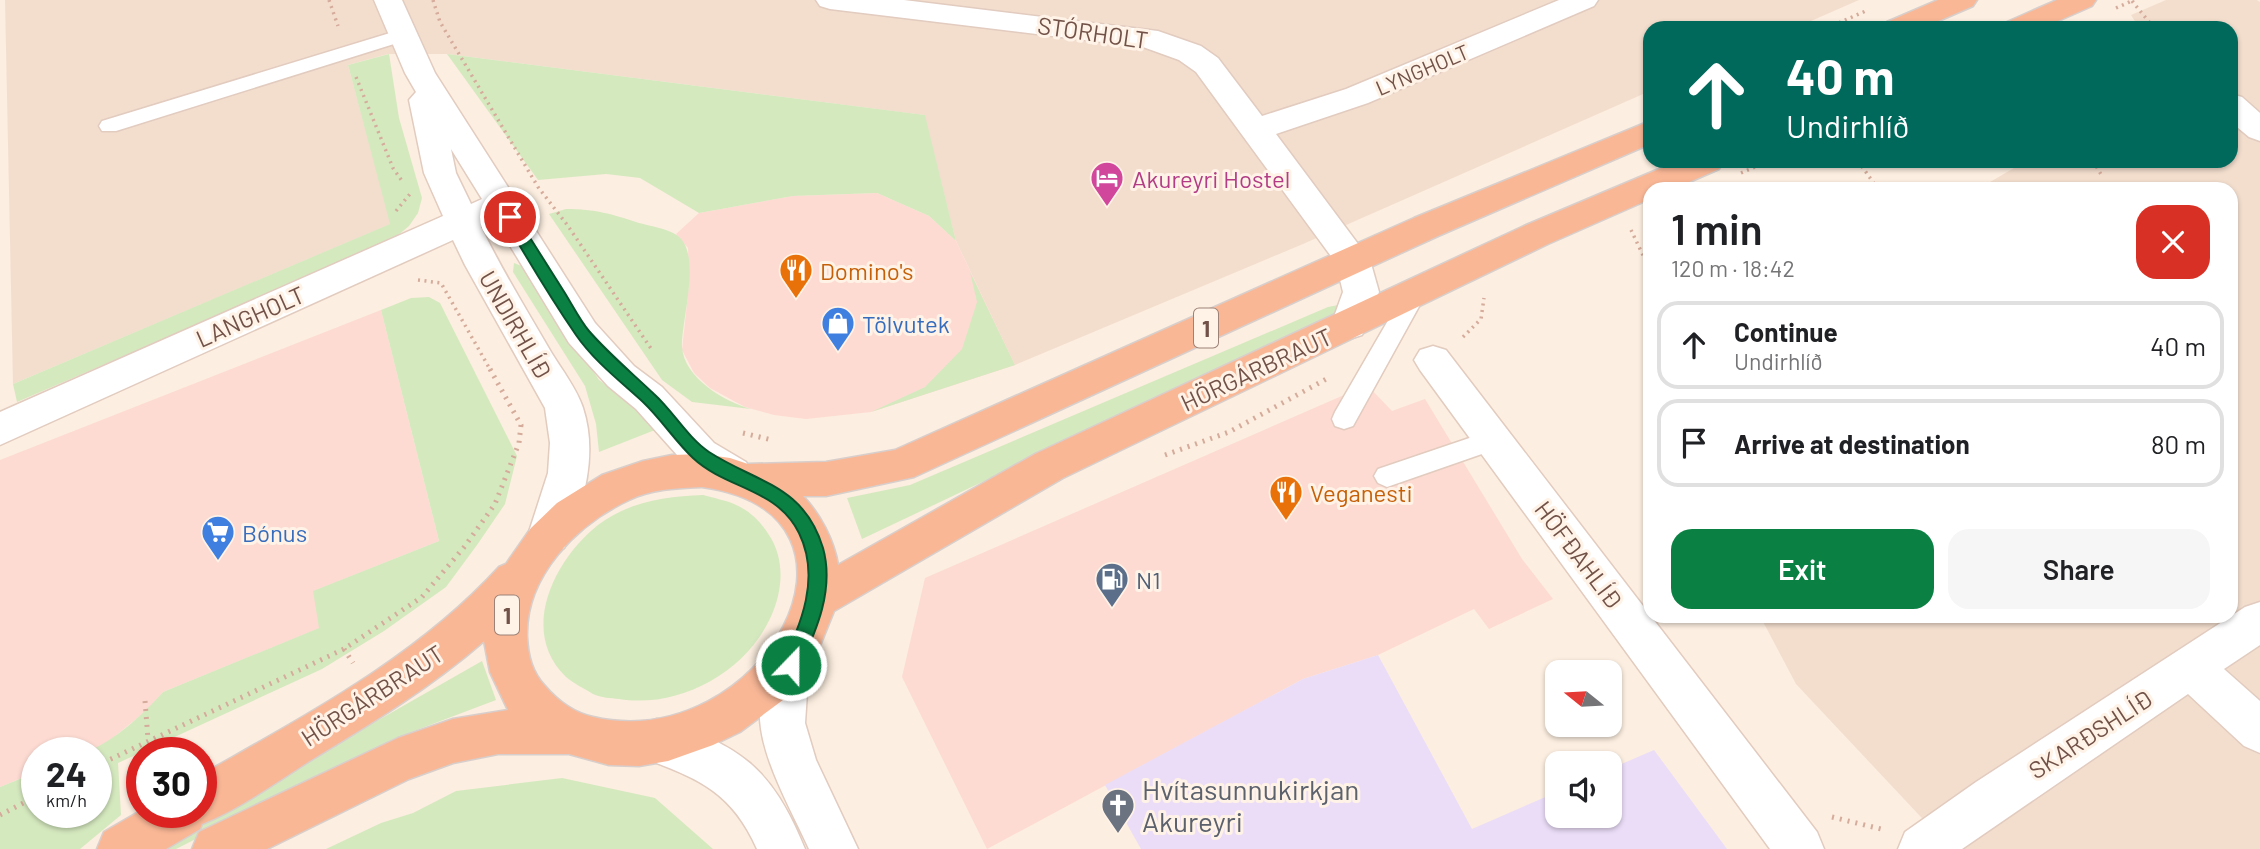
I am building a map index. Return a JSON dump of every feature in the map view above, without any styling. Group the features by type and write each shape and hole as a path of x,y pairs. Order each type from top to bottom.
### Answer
{"highway":[{"path":"1914,21 1963,0"},
{"path":"2033,21 2082,0"},
{"name":"HÖRGÁRBRAUT","path":"217,791 374,696 452,644 492,607 537,551 580,508 617,487 656,475 695,470 741,477 826,479 900,465 936,452 1353,260 1643,135"},
{"name":"HÖRGÁRBRAUT","path":"1659,182 1692,168"},
{"name":"HÖRGÁRBRAUT","path":"816,599 1049,466 1536,235 1643,189"},
{"name":"HÖRGÁRBRAUT","path":"537,551 508,605 504,644 513,680 535,710 568,732 596,741 626,744 657,741 700,729 739,708 773,680 797,648 809,624 816,599 816,561 805,526 791,507 773,492 741,477"},
{"name":"HÖRGÁRBRAUT","path":"216,849 398,760 453,741 498,732 568,732"},
{"path":"121,849 156,828"}],"street":[{"name":"UNDIRHLÍÐ","path":"389,0 420,74 582,333 621,376 649,398 700,454 741,477"},
{"name":"STÓRHOLT","path":"830,0 1148,38 1190,53 1207,65 1353,260 1361,292 1349,325"},
{"name":"LYNGHOLT","path":"1257,130 1357,96 1584,0"},
{"name":"UNDIRHLÍÐ","path":"420,74 440,173 482,265 564,407 569,432 570,475 537,551"},
{"path":"2238,110 2260,130"},
{"name":"LANGHOLT","path":"0,429 500,204"},
{"name":"HÖFÐAHLÍÐ","path":"1433,360 1800,849"},
{"name":"SKARÐSHLÍÐ","path":"1922,849 1993,798 2260,621"},
{"path":"797,648 785,683 782,711 786,741 834,849"},
{"path":"2190,667 2260,731"},
{"path":"657,741 694,752 736,776 773,829 781,849"}],"lane":[{"path":"109,126 403,35"},
{"path":"1344,419 1416,292"},
{"path":"1387,476 1493,440"}],"path":[{"path":"329,0 346,52 393,168 411,195 390,215"},
{"path":"433,0 440,22 538,187 568,226 657,358"},
{"path":"2132,1 2148,21"},
{"path":"1843,21 1878,6"},
{"path":"2097,168 2102,176"},
{"path":"1627,221 1643,255"},
{"path":"152,737 344,649 422,597 466,546 495,504 519,443 521,425 441,284 411,279"},
{"path":"737,432 785,443"},
{"path":"145,701 148,737"},
{"path":"0,815 21,804"}],"shaded area":[{"path":"5,0 1859,0 1811,21 1643,21 1643,94 1303,244 1015,365 956,241 924,115 447,54 388,54 348,65 391,224 13,384"},
{"path":"2166,0 2260,2 2260,849 1913,849 1935,832 1796,684 1764,623 2238,623 2238,182 1990,182 2014,168 2238,168 2238,21 2135,21 2131,15"},
{"path":"877,193 929,216 956,241 1015,365 871,412 806,419 774,415 745,407 710,388 694,373 682,350 689,285 688,248 676,234 699,213 793,196"},
{"path":"381,310 439,541 314,591 320,628 163,692 146,711 112,739 21,737 21,778 0,787 0,460"},
{"path":"1367,385 1392,411 1425,399 1522,559 1553,599 1489,629 1474,609 1378,655 1303,679 987,849 902,677 925,578"},
{"path":"1378,655 1472,829 1545,797 1545,828 1622,828 1622,764 1654,750 1727,849 1141,849 1105,785 1303,679"}],"green space":[{"path":"389,54 399,118 422,198 418,213 409,226 391,241 17,402 13,384 390,224 348,65"},
{"path":"447,54 925,115 956,241 929,216 877,193 793,196 699,213 640,178 606,174 538,180"},
{"path":"566,209 603,213 662,229 675,234 684,242 690,270 682,347 684,358 690,369 708,387 730,401 751,409 692,402 662,380 549,214"},
{"path":"514,263 524,267 599,380 638,408 660,428 599,452 596,424 585,386 513,272"},
{"path":"970,272 1015,365 871,412 925,387 962,349 977,302"},
{"path":"429,297 440,303 517,456 505,504 446,587 384,631 322,669 174,737 126,737 126,759 118,763 121,815 112,822 112,738 163,692 319,628 313,591 439,541 381,310 411,298"},
{"path":"1353,302 1335,315 862,539 847,498 910,485 1328,307"},
{"path":"703,495 730,503 750,513 766,530 776,549 781,572 778,596 769,620 756,642 718,677 695,689 670,697 644,700 603,697 593,694 566,677 552,659 545,639 544,618 548,596 568,557 598,525 622,511 661,499"},
{"path":"482,661 496,700 393,739 176,849 152,849 189,828 217,828 217,812"},
{"path":"21,778 21,828 105,828 80,849 0,849 0,787"},
{"path":"562,778 655,798 713,849 326,849 381,823 413,813 456,791"}],"place":[{"name":"Akureyri Hostel","path":"1107,208"},
{"name":"Domino's","path":"796,300"},
{"name":"Tölvutek","path":"838,353"},
{"name":"Veganesti","path":"1286,522"},
{"name":"Bónus","path":"218,562"},
{"name":"N1","path":"1112,609"},
{"name":"Hvítasunnukirkjan Akureyri","path":"1118,835"}],"route":[{"path":"510,217 582,333 621,376 649,398 700,454 732,474 751,480 773,492 791,507 805,526 814,548 818,573 816,599 809,624 791,665"}]}
